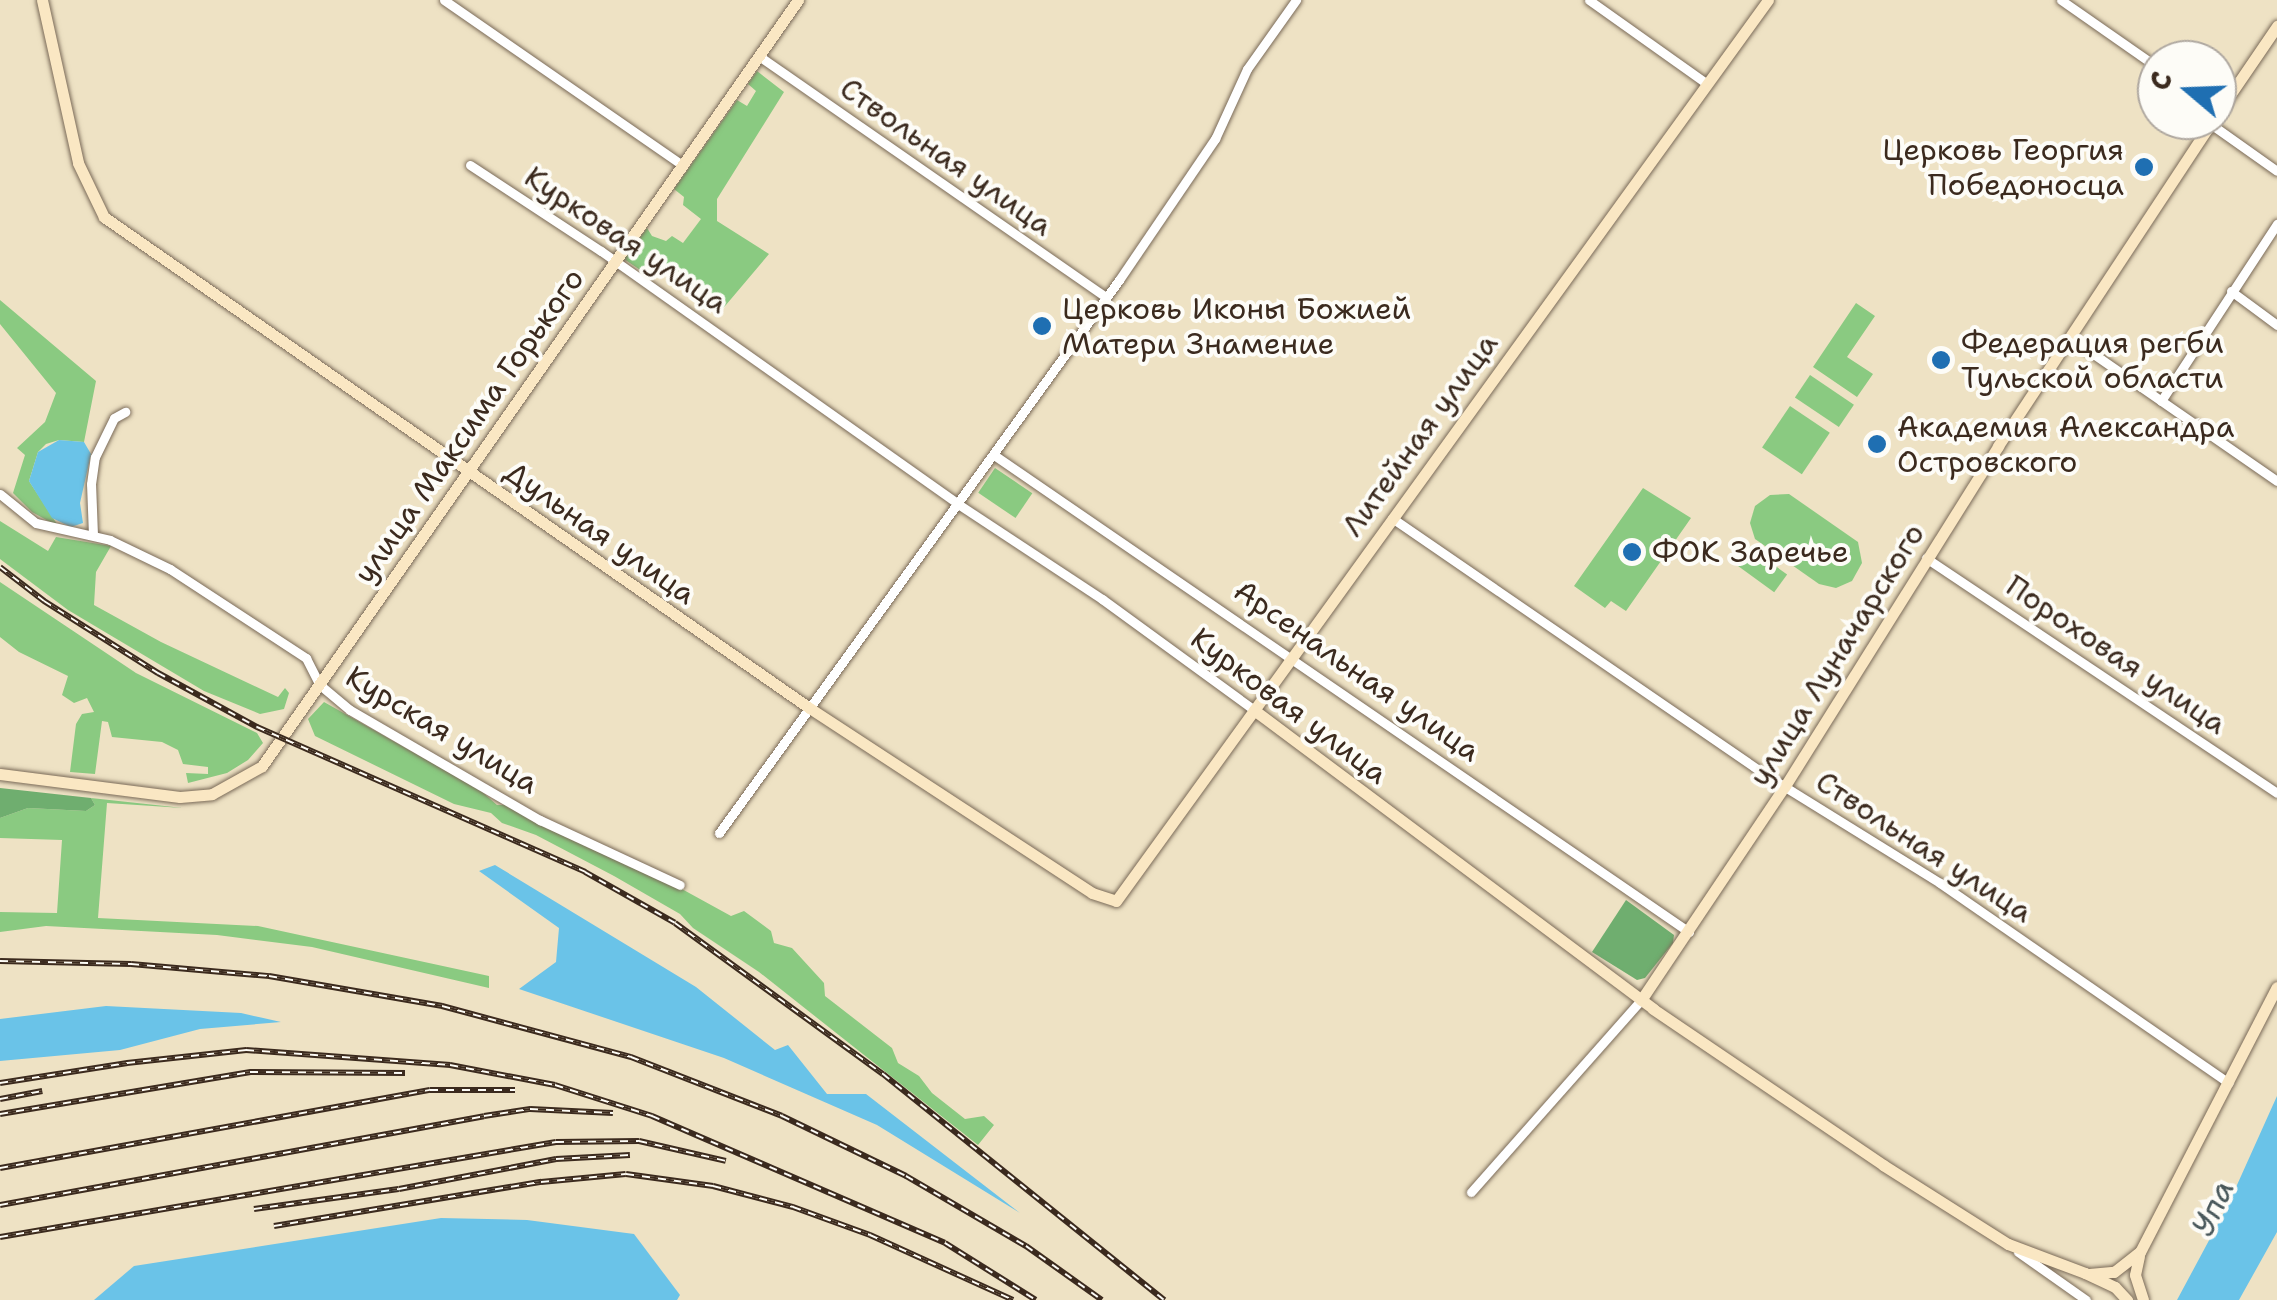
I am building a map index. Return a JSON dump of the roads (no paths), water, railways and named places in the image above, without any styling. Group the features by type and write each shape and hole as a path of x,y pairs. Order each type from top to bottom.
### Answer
{"main road":[{"name":"Дульная улица","path":"42,0 78,163 104,217 808,707 1092,893 1116,901"},
{"name":"улица Максима Горького","path":"0,774 158,795 212,794 262,766 798,0"},
{"name":"Литейная улица","path":"1116,901 1768,0"},
{"name":"улица Луначарского","path":"2237,83 2277,26"},
{"name":"улица Луначарского","path":"1641,1000 1785,786 1926,558 2198,140"},
{"name":"Курковая улица","path":"1254,710 1641,1000 2008,1244 2085,1273 2115,1288 2127,1300"},
{"path":"2143,1300 2135,1275 2140,1252 2277,987"},
{"path":"2085,1273 2114,1272 2140,1252"}],"street":[{"path":"444,0 682,165"},
{"path":"720,833 1106,298 1215,139 1247,69 1296,0"},
{"path":"1588,0 1706,83"},
{"path":"2061,0 2137,53"},
{"name":"Ствольная улица","path":"758,56 1106,298"},
{"path":"2237,140 2277,171"},
{"name":"Курковая улица","path":"470,165 615,260 958,504 1102,598 1254,710"},
{"path":"2161,400 2277,224"},
{"path":"2231,291 2277,325"},
{"path":"2068,337 2277,481"},
{"path":"93,536 91,484 95,457 114,418 125,412"},
{"name":"Арсенальная улица","path":"994,455 1293,656 1689,932"},
{"name":"Курская улица","path":"0,494 36,524 93,536 170,568 306,658 320,684 350,710 540,820 640,863 680,885"},
{"name":"Ствольная улица","path":"1392,518 1785,786 1940,883 2229,1083"},
{"name":"Пороховая улица","path":"1926,558 2277,793"},
{"name":"улица Луначарского","path":"1472,1192 1641,1000"},
{"path":"2008,1244 2086,1300"}],"water":[{"path":"59,440 84,442 91,454 80,503 83,523 71,527 52,518 29,481 38,452"},
{"path":"495,865 696,987 775,1050 788,1045 827,1094 866,1094 1020,1213 877,1125 724,1058 519,989 556,962 559,928 479,871"},
{"path":"106,1006 241,1013 281,1022 200,1029 120,1050 0,1061 0,1019"},
{"name":"Упа","path":"2277,1096 2277,1232 2239,1300 2177,1300 2228,1205"},
{"path":"441,1218 527,1220 634,1234 680,1295 677,1300 94,1300 134,1266"}],"railway":[{"path":"0,567 44,601 158,673 257,727 585,872 675,923 883,1074 1164,1300"},
{"path":"0,961 131,964 269,976 442,1006 631,1057 782,1116 906,1176 1026,1246 1102,1300"},
{"path":"0,1083 246,1050 450,1065 555,1085 652,1116 945,1243 1036,1300"},
{"path":"0,1114 250,1072 405,1073"},
{"path":"0,1168 430,1090 515,1090"},
{"path":"0,1099 42,1091"},
{"path":"0,1205 530,1109 613,1113"},
{"path":"0,1237 556,1142 639,1141 726,1161"},
{"path":"254,1209 399,1189 556,1159 630,1155"},
{"path":"274,1226 541,1182 626,1174 713,1186 793,1207 870,1235 1013,1300"}],"place":[{"name":"Церковь Георгия Победоносца","path":"2144,167"},
{"name":"Церковь Иконы Божией Матери Знамение","path":"1042,326"},
{"name":"Федерация регби Тульской области","path":"1941,360"},
{"name":"Академия Александра Островского","path":"1877,444"},
{"name":"ФОК Заречье","path":"1632,552"}]}
